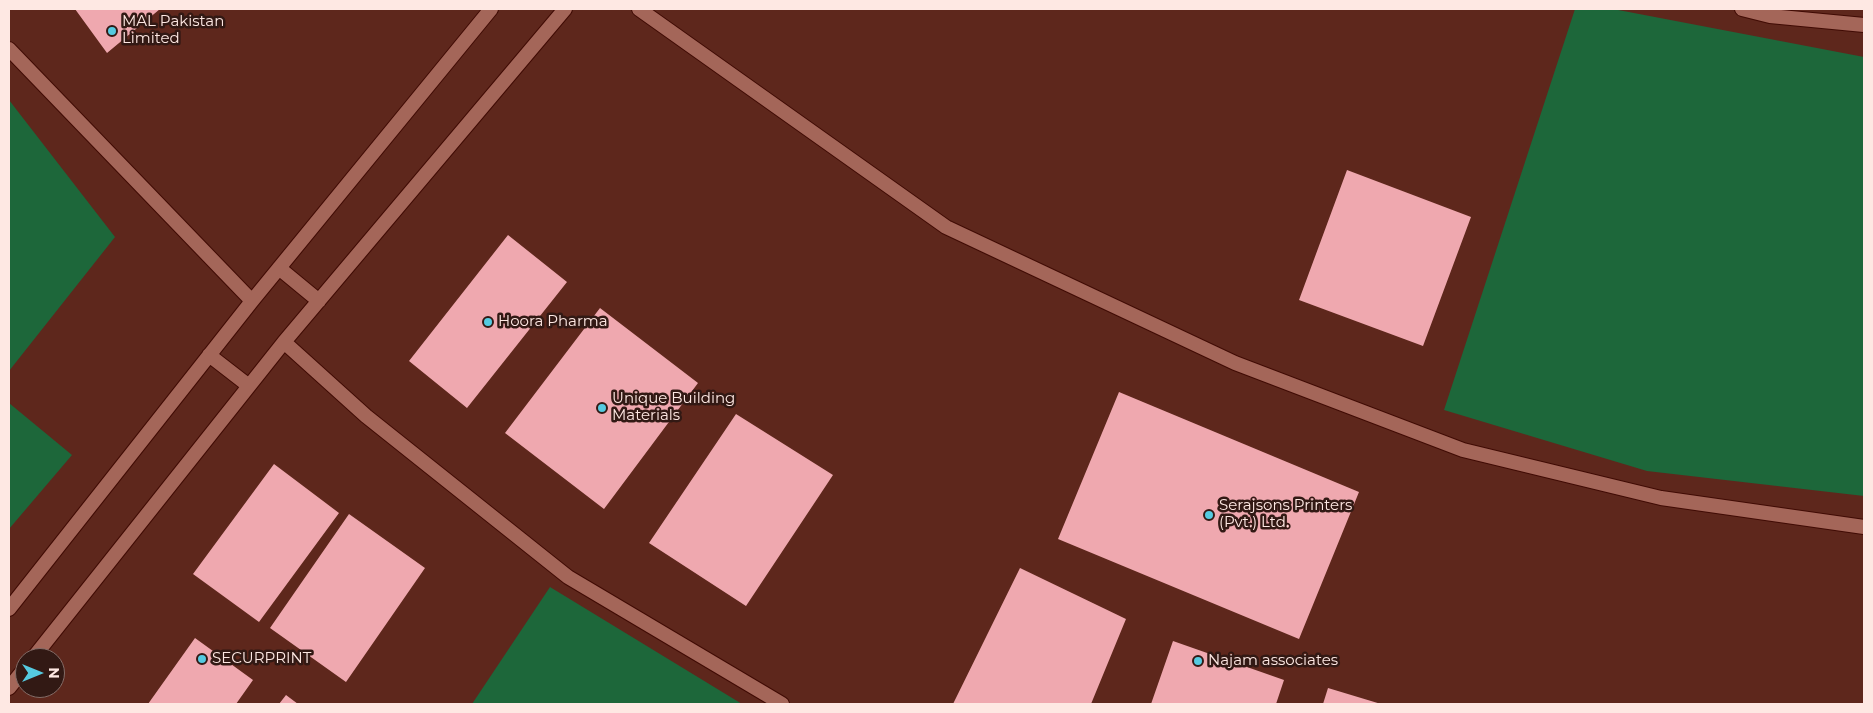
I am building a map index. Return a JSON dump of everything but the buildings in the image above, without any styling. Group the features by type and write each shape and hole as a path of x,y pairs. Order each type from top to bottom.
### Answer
{"lane":[{"path":"9,609 252,301 492,9"},
{"path":"41,648 284,342 565,9"},
{"path":"639,9 946,227 1235,363 1463,450 1661,498 1864,527"},
{"path":"1742,9 1770,16 1864,26"},
{"path":"9,49 252,301"},
{"path":"279,268 319,300"},
{"path":"284,342 366,416 568,577 782,704"},
{"path":"209,355 249,386"}],"green space":[{"path":"1575,9 1613,9 1864,57 1864,496 1647,471 1444,410"},
{"path":"9,100 115,237 9,371"},
{"path":"9,403 72,455 9,529"},
{"path":"550,587 742,704 472,704"}],"place":[{"name":"MAL Pakistan Limited","path":"112,31"},
{"name":"Hoora Pharma","path":"488,322"},
{"name":"Unique Building Materials","path":"602,408"},
{"name":"Serajsons Printers (Pvt.) Ltd.","path":"1209,515"},
{"name":"SECURPRINT","path":"202,659"},
{"name":"Najam associates","path":"1198,661"}]}
